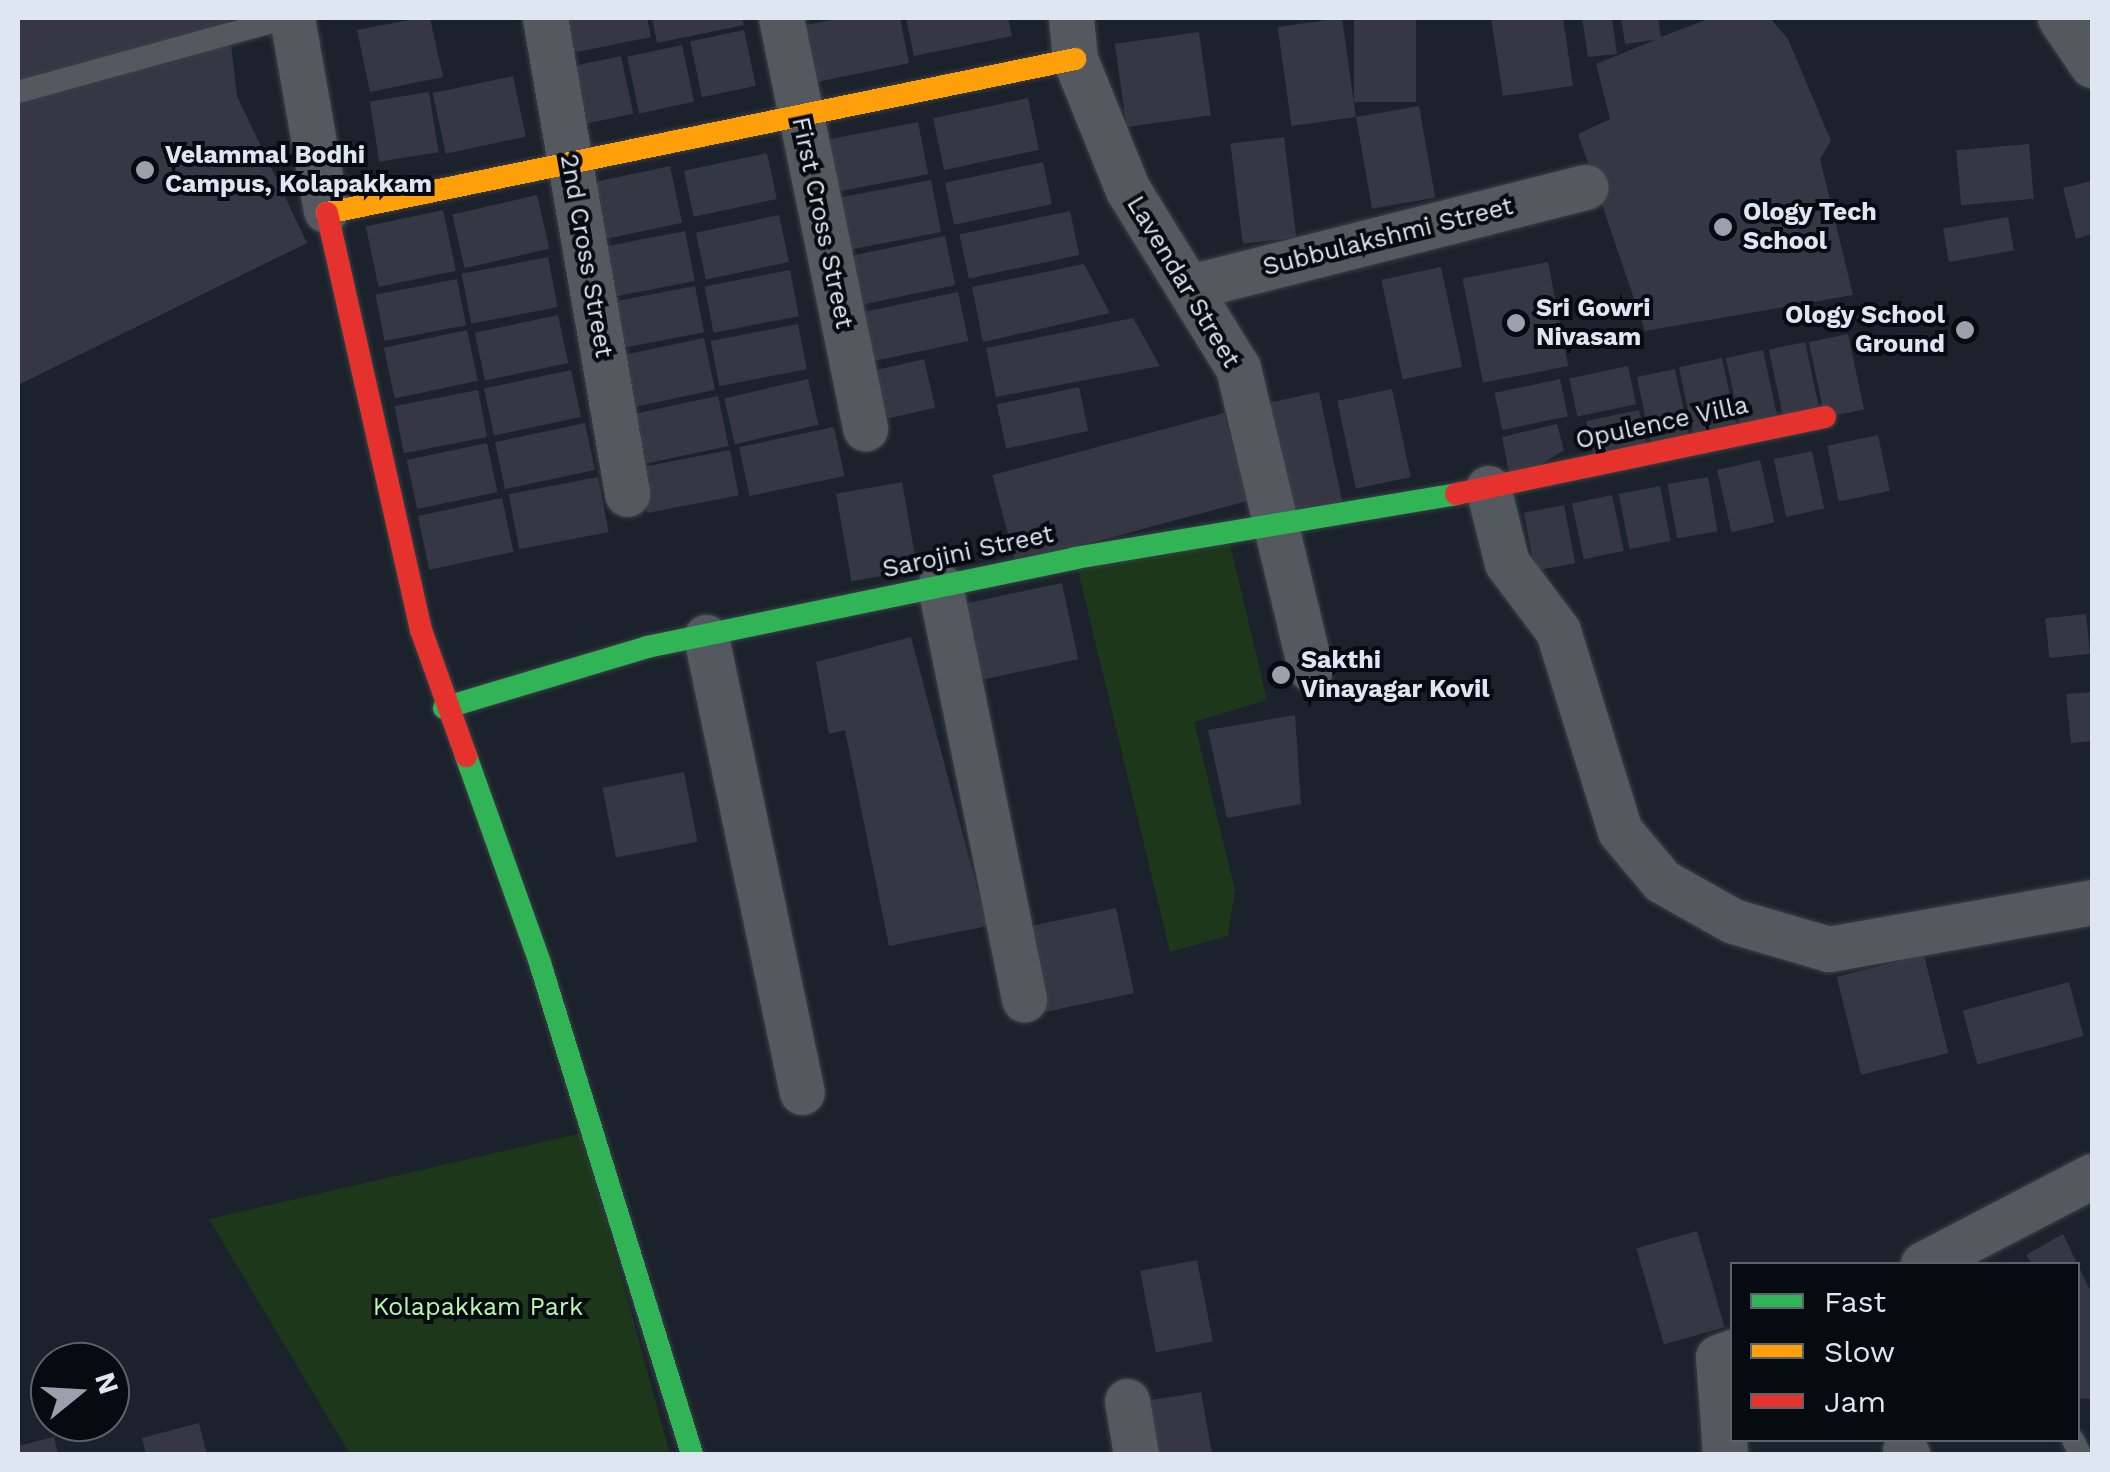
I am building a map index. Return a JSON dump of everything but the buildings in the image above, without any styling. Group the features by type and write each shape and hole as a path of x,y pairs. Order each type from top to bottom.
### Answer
{"street":[{"path":"289,18 363,388 444,708 540,963 692,1454"},
{"name":"2nd Cross Street","path":"544,18 627,494"},
{"name":"First Cross Street","path":"781,18 865,429"},
{"path":"2060,18 2092,65"},
{"path":"326,210 570,164 799,114 1073,38"},
{"name":"Lavendar Street","path":"1073,38 1128,190 1238,368 1310,668"},
{"name":"Subbulakshmi Street","path":"1190,287 1586,186"},
{"name":"Opulence Villa","path":"1499,486 1824,418"},
{"path":"1499,486 1507,563 1558,631 1620,831 1662,881 1733,922 1829,950 2092,902"},
{"name":"Sarojini Street","path":"444,708 647,647 940,586 1499,486"},
{"path":"940,586 1024,1000"},
{"path":"706,636 802,1092"},
{"path":"1927,1262 2092,1176"},
{"path":"1725,1454 1718,1357 1730,1353"},
{"path":"1127,1401 1136,1454"}],"lane":[{"path":"18,92 289,18"}],"green space":[{"path":"1227,531 1267,700 1194,722 1235,890 1228,936 1170,952 1075,558"},
{"name":"Kolapakkam Park","path":"582,1133 670,1454 350,1454 209,1219"}],"traffic: fast":[{"path":"444,708 647,647 1075,558 1456,494"},
{"path":"466,756 540,963 692,1454"}],"traffic: slow":[{"path":"327,213 1075,59"}],"traffic: jam":[{"path":"327,213 421,630 466,756"},
{"path":"1456,494 1825,417"}],"place":[{"name":"Velammal Bodhi Campus, Kolapakkam","path":"145,170"},
{"name":"Ology Tech School","path":"1723,227"},
{"name":"Sri Gowri Nivasam","path":"1516,323"},
{"name":"Ology School Ground","path":"1965,330"},
{"name":"Sakthi Vinayagar Kovil","path":"1281,675"}]}
